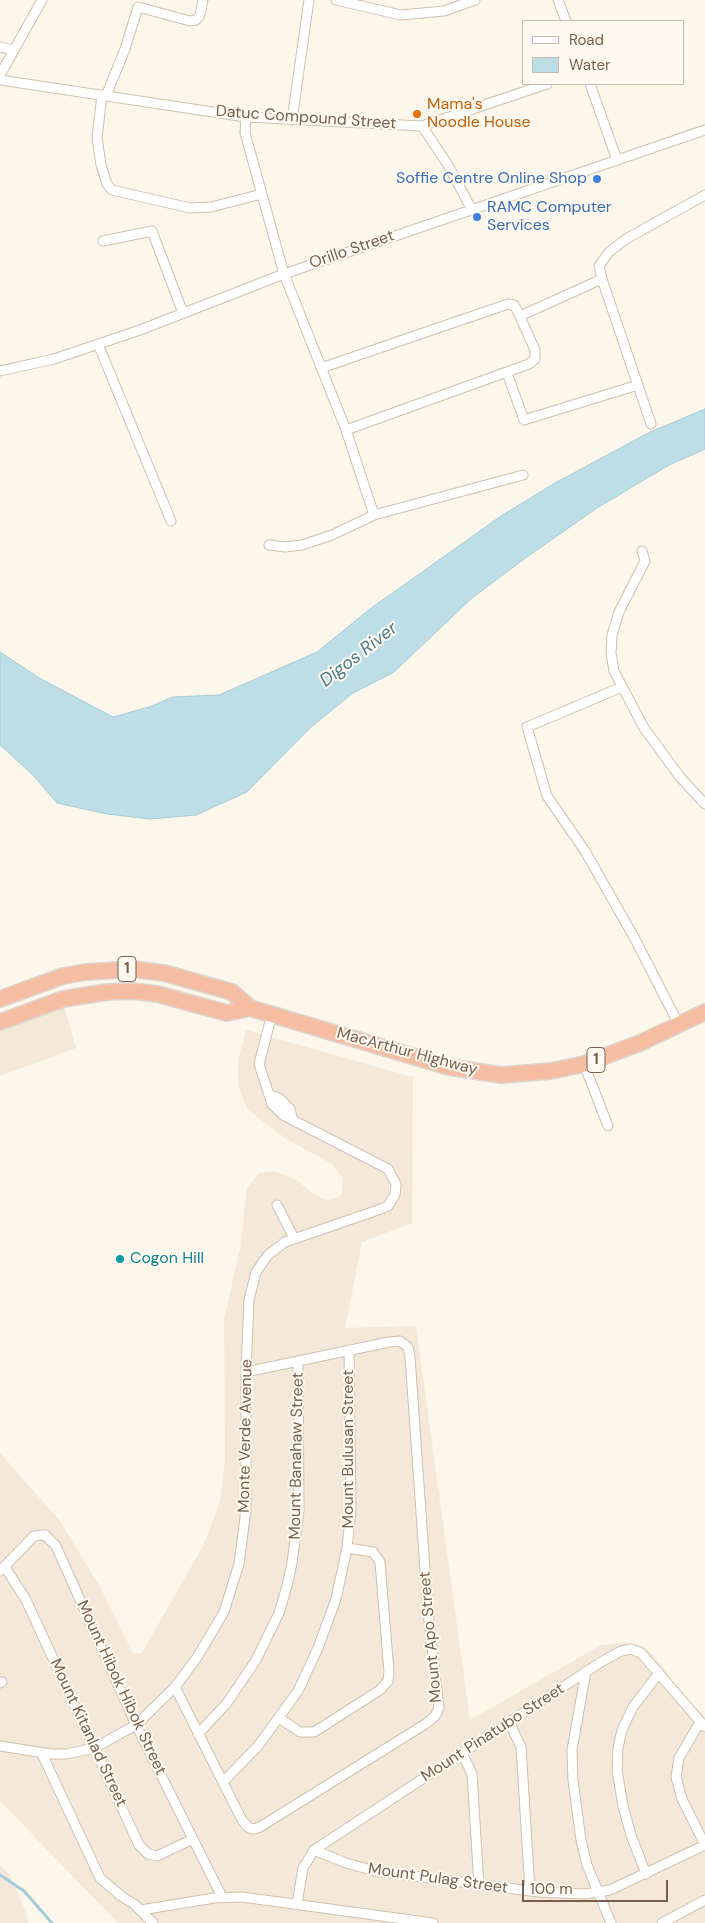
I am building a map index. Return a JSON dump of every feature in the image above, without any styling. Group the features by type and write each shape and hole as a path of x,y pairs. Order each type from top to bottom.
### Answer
{"highway":[{"name":"MacArthur Highway","path":"0,999 63,976 106,969 132,969 164,973 232,992 250,1008 448,1067 479,1073 525,1074 584,1064 640,1043 705,1012"},
{"name":"MacArthur Highway","path":"0,1022 63,999 107,992 132,991 157,994 227,1014 250,1008"}],"street":[{"path":"0,75 42,0"},
{"path":"203,0 200,15 196,20 190,21 138,7 125,49 104,95 97,138 106,184 112,190 190,208 211,207 262,194"},
{"path":"292,120 309,0"},
{"path":"336,0 401,15 444,11 475,0"},
{"path":"558,0 566,20"},
{"path":"0,47 13,50"},
{"name":"Datuc Compound Street","path":"0,80 246,117 422,126 544,85"},
{"path":"590,85 617,160"},
{"path":"246,117 245,133 284,274 346,430 374,514"},
{"path":"422,126 448,165 472,210"},
{"name":"Orillo Street","path":"0,370 54,359 183,314 284,274 705,130"},
{"path":"651,424 599,269 601,262 614,248 626,239 705,195"},
{"path":"103,241 152,230 183,314"},
{"path":"520,316 602,279"},
{"path":"321,368 508,304 514,305 520,316 536,356 532,363 346,430"},
{"path":"98,344 171,521"},
{"path":"507,373 524,420 638,384"},
{"path":"269,545 285,548 302,545 332,535 374,514 523,475"},
{"path":"642,551 646,561 619,612 612,635 611,653 614,671 644,728 691,791 705,804"},
{"path":"622,687 527,727 547,796 584,851 617,907 679,1025"},
{"name":"Monte Verde Avenue","path":"0,1746 42,1754 67,1754 94,1748 136,1725 175,1686 209,1639 224,1612 239,1564 246,1499 246,1372 249,1300 253,1281 268,1255 276,1248 294,1238 381,1209 392,1201 396,1189 392,1174 382,1165 315,1132 292,1117 283,1115 272,1104 259,1064 272,1014"},
{"path":"584,1064 608,1126"},
{"path":"277,1205 294,1238"},
{"name":"Mount Apo Street","path":"175,1686 245,1825 254,1829 426,1723 435,1716 439,1708 428,1612 410,1351 405,1344 396,1341 246,1372"},
{"name":"Mount Bulusan Street","path":"223,1782 258,1746 280,1718 308,1672 329,1623 347,1548 352,1483 349,1350"},
{"name":"Mount Banahaw Street","path":"198,1734 227,1703 256,1660 276,1620 287,1586 299,1511 298,1361"},
{"name":"Mount Hibok Hibok Street","path":"2,1569 34,1536 45,1535 51,1540 62,1559 136,1725 222,1897"},
{"path":"280,1718 300,1732 314,1732 380,1690 388,1681 390,1672 380,1562 373,1552 347,1548"},
{"name":"Mount Kitanlad Street","path":"2,1569 26,1600 144,1851 157,1856 193,1840"},
{"name":"Mount Pinatubo Street","path":"297,1904 303,1868 314,1850 616,1653 631,1649 641,1653 702,1724"},
{"path":"586,1671 572,1750 573,1780 581,1840 598,1894 610,1923"},
{"path":"646,1874 630,1835 623,1806 617,1770 618,1748 622,1730 633,1707 659,1673"},
{"path":"509,1722 521,1747 530,1891"},
{"path":"702,1724 679,1758 676,1777 682,1799 705,1845"},
{"path":"462,1752 472,1774 479,1885"},
{"path":"42,1754 100,1878 141,1910 153,1923"},
{"name":"Mount Pulag Street","path":"314,1850 360,1868 530,1891 598,1894 646,1874 705,1845"},
{"path":"141,1910 222,1897 242,1897 433,1923"},
{"path":"662,1923 705,1900"}],"shaded area":[{"path":"63,1002 76,1048 0,1076 0,1025"},
{"path":"246,1030 413,1077 412,1223 362,1242 345,1328 416,1326 470,1720 601,1645 625,1642 644,1646 657,1659 687,1700 705,1718 705,1923 118,1923 0,1801 0,1453 60,1521 99,1585 133,1653 142,1653 203,1546 220,1502 225,1460 224,1320 240,1248 247,1188 259,1173 275,1171 297,1180 312,1193 328,1201 341,1195 343,1179 332,1164 286,1139 247,1109 238,1085 238,1060"},
{"path":"0,1865 10,1875 26,1913 28,1923 0,1923"}],"water":[{"name":"Digos River","path":"705,409 705,449 669,465 597,508 524,559 472,598 394,672 353,693 311,727 247,792 196,815 150,819 107,814 57,803 32,774 0,745 0,652 41,679 113,717 149,707 173,697 219,695 317,652 370,609 501,516 555,483 650,432"}],"waterway":[{"path":"0,1875 24,1891 52,1923"}],"place":[{"name":"Mama's Noodle House","path":"417,114"},
{"name":"Soffie Centre Online Shop","path":"597,179"},
{"name":"RAMC Computer Services","path":"477,217"},
{"name":"Cogon Hill","path":"120,1259"}]}
